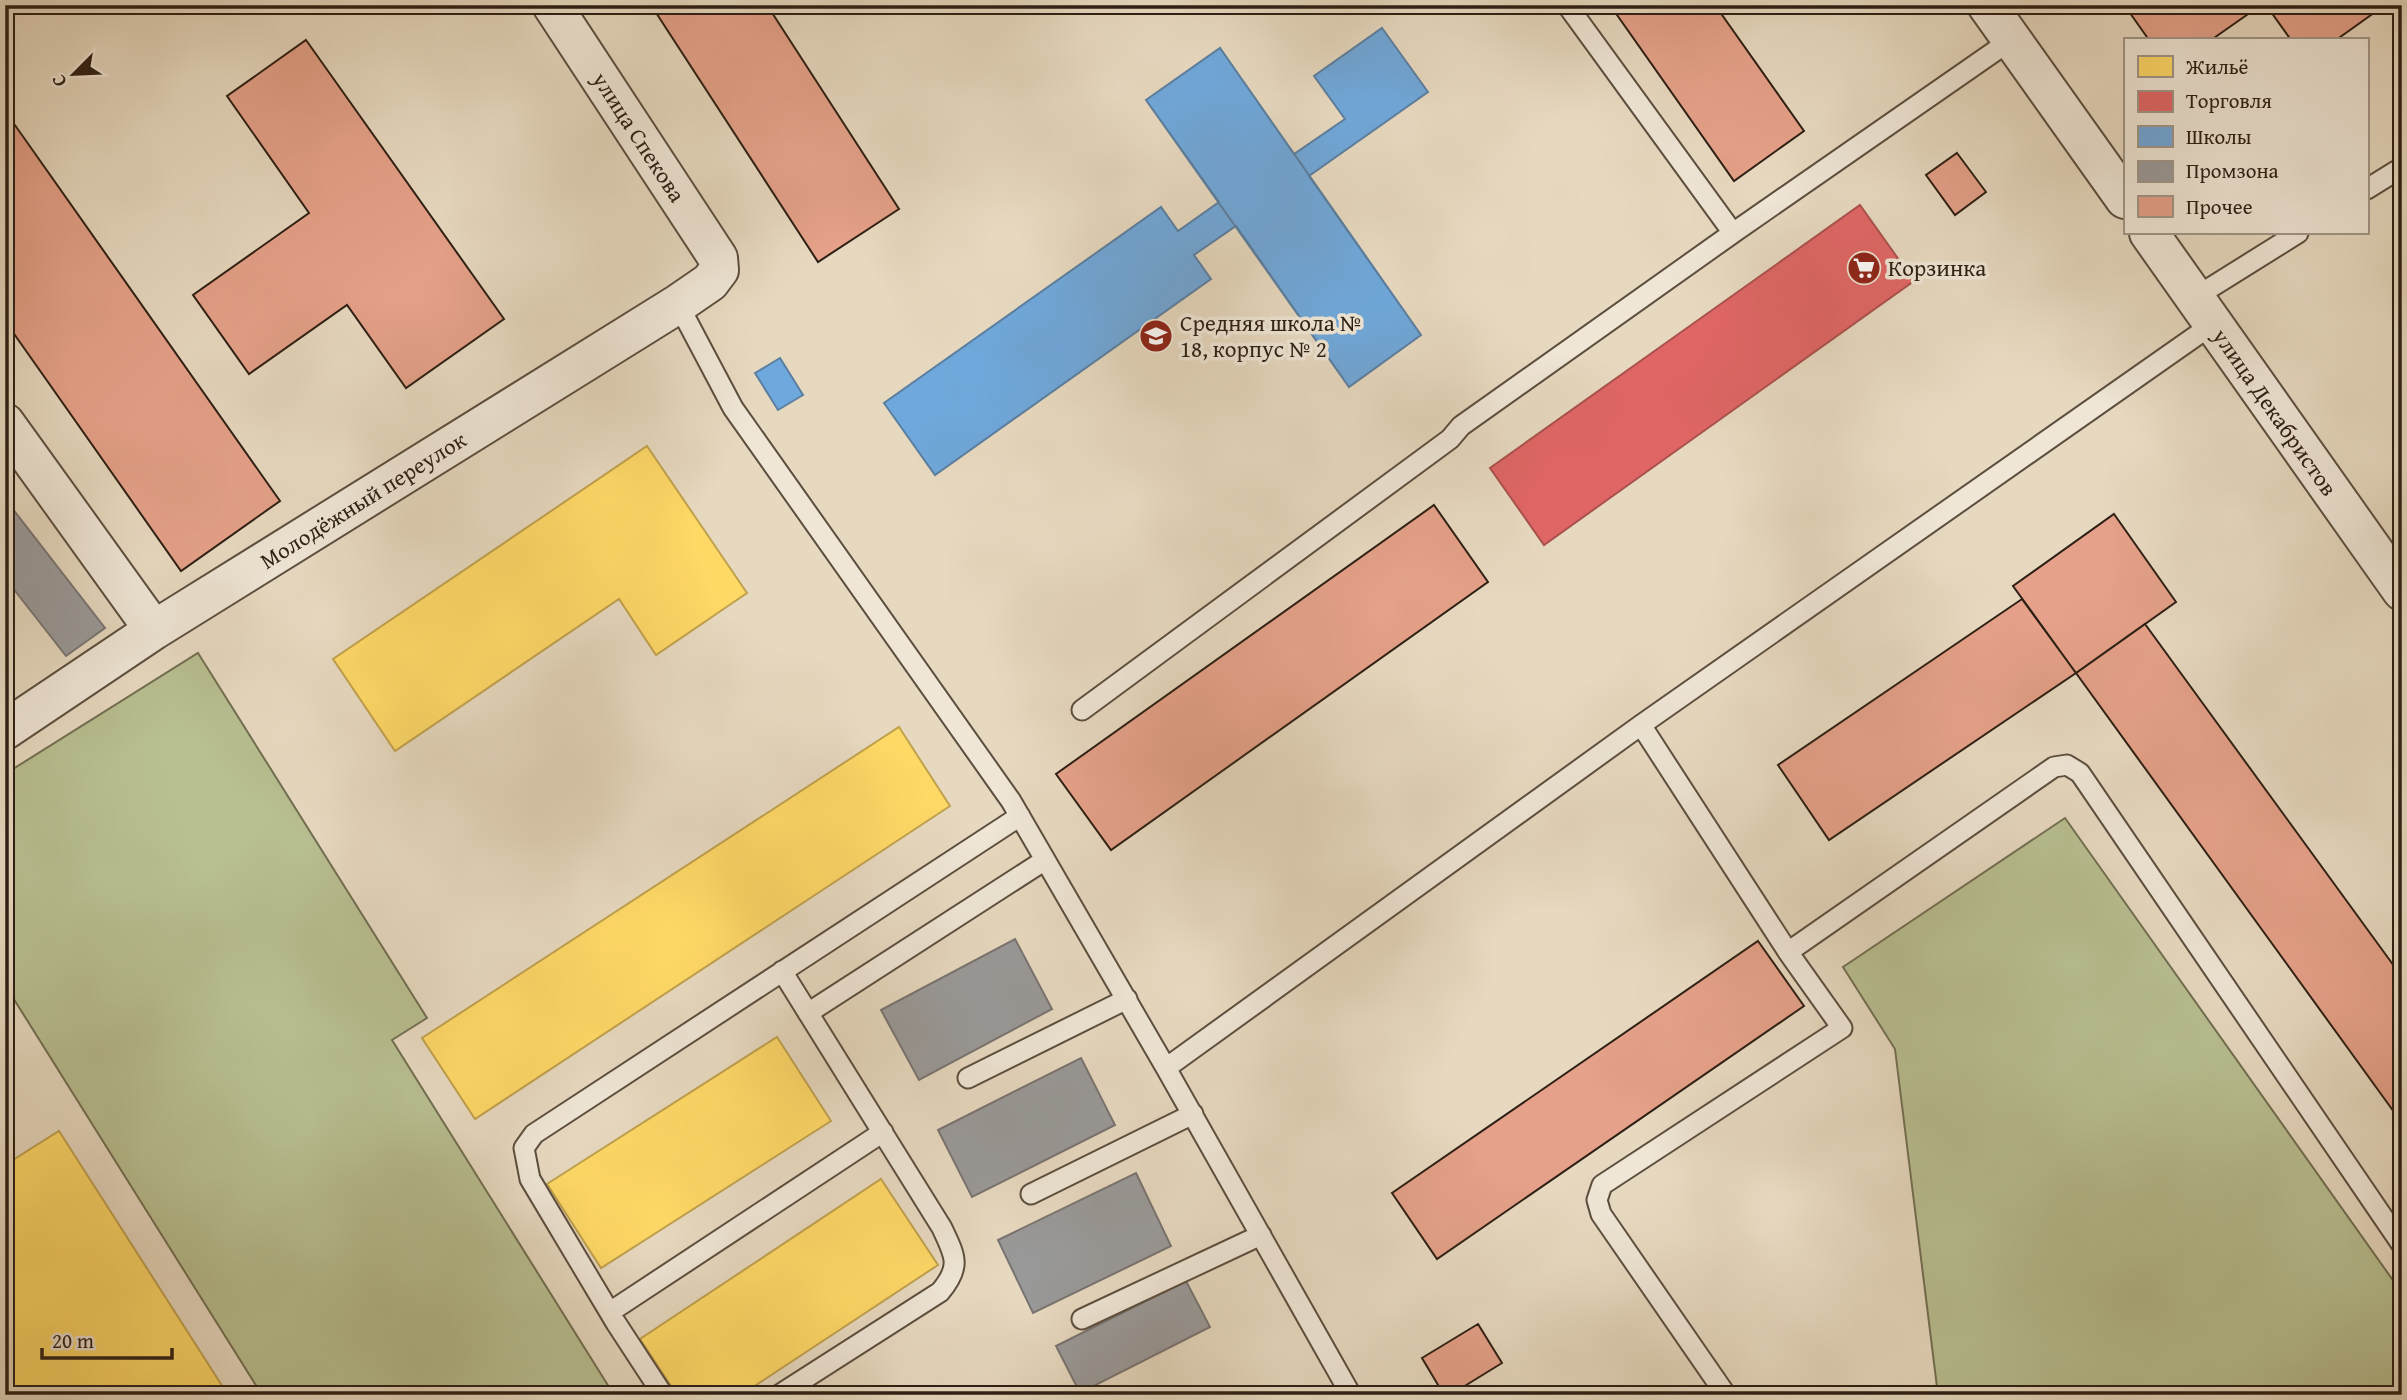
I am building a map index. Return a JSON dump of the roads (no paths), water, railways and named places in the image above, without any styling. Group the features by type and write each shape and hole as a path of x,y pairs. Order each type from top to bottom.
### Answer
{"street":[{"name":"улица Спекова","path":"552,5 718,258 719,270"},
{"path":"1987,5 2124,193"},
{"name":"улица Декабристов","path":"2150,234 2402,591"},
{"name":"Молодёжный переулок","path":"5,730 154,630 678,304 710,282 719,270"},
{"path":"5,423 154,630"}],"lane":[{"path":"1567,5 1733,233"},
{"path":"1082,710 1450,439 1461,426 2011,40"},
{"path":"2368,188 2400,169"},
{"path":"1166,1068 1641,725 2204,311 2297,234"},
{"path":"678,304 733,408 1020,816 1193,1114 1351,1395"},
{"path":"1641,725 1788,952 1842,1028 1602,1185 1597,1200 1601,1214 1726,1395"},
{"path":"1788,952 2054,767 2067,765 2080,773 2402,1245"},
{"path":"663,1395 530,1180 523,1148 534,1134 1020,816"},
{"path":"808,1013 1045,860"},
{"path":"779,1395 940,1292 951,1278 956,1259 942,1228 782,971"},
{"path":"968,1078 1126,999"},
{"path":"1031,1194 1193,1114"},
{"path":"610,1312 883,1132"},
{"path":"1082,1319 1261,1235"}],"place":[{"name":"Корзинка","path":"1864,268"},
{"name":"Средняя школа № 18, корпус № 2","path":"1156,336"}]}
